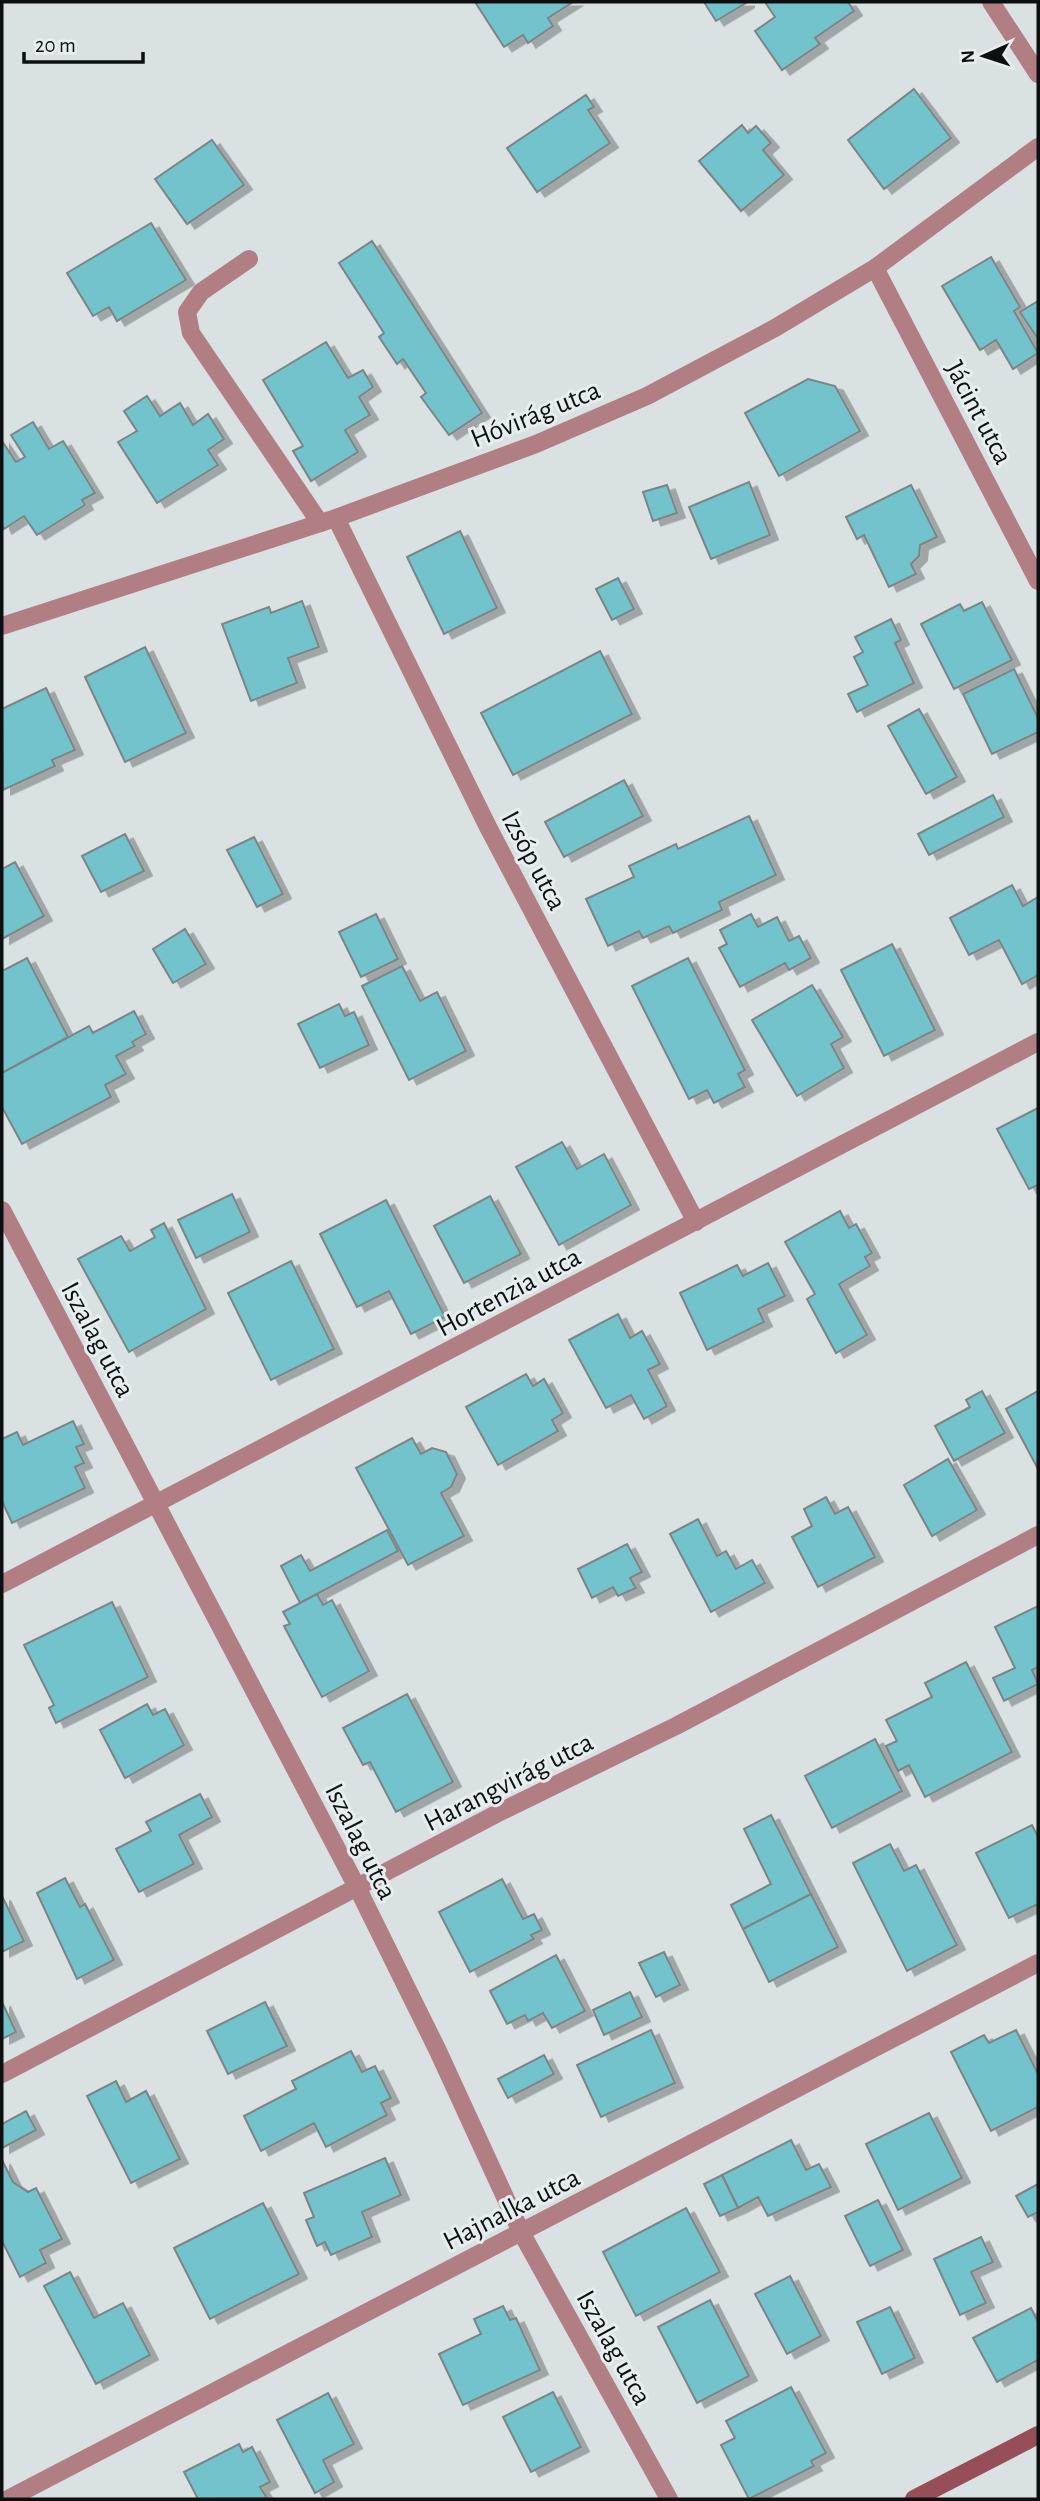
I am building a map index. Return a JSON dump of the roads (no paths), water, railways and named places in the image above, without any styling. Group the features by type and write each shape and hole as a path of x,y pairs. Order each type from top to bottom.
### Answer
{"street":[{"path":"991,2 1038,74"},
{"name":"Hóvirág utca","path":"2,626 328,521 536,444 647,396 775,328 876,268 1038,147"},
{"name":"Izsóp utca","path":"249,259 201,292 187,312 191,333 328,521 696,1222"},
{"name":"Jácint utca","path":"876,268 1038,581"},
{"name":"Hortenzia utca","path":"2,1584 1038,1042"},
{"name":"Iszalag utca","path":"2,1210 358,1889 438,2051 521,2232 669,2499"},
{"name":"Harangvirág utca","path":"2,2074 498,1813 676,1726 1038,1535"},
{"name":"Hajnalka utca","path":"8,2499 1038,1964"},
{"path":"914,2499 1038,2435"}]}
